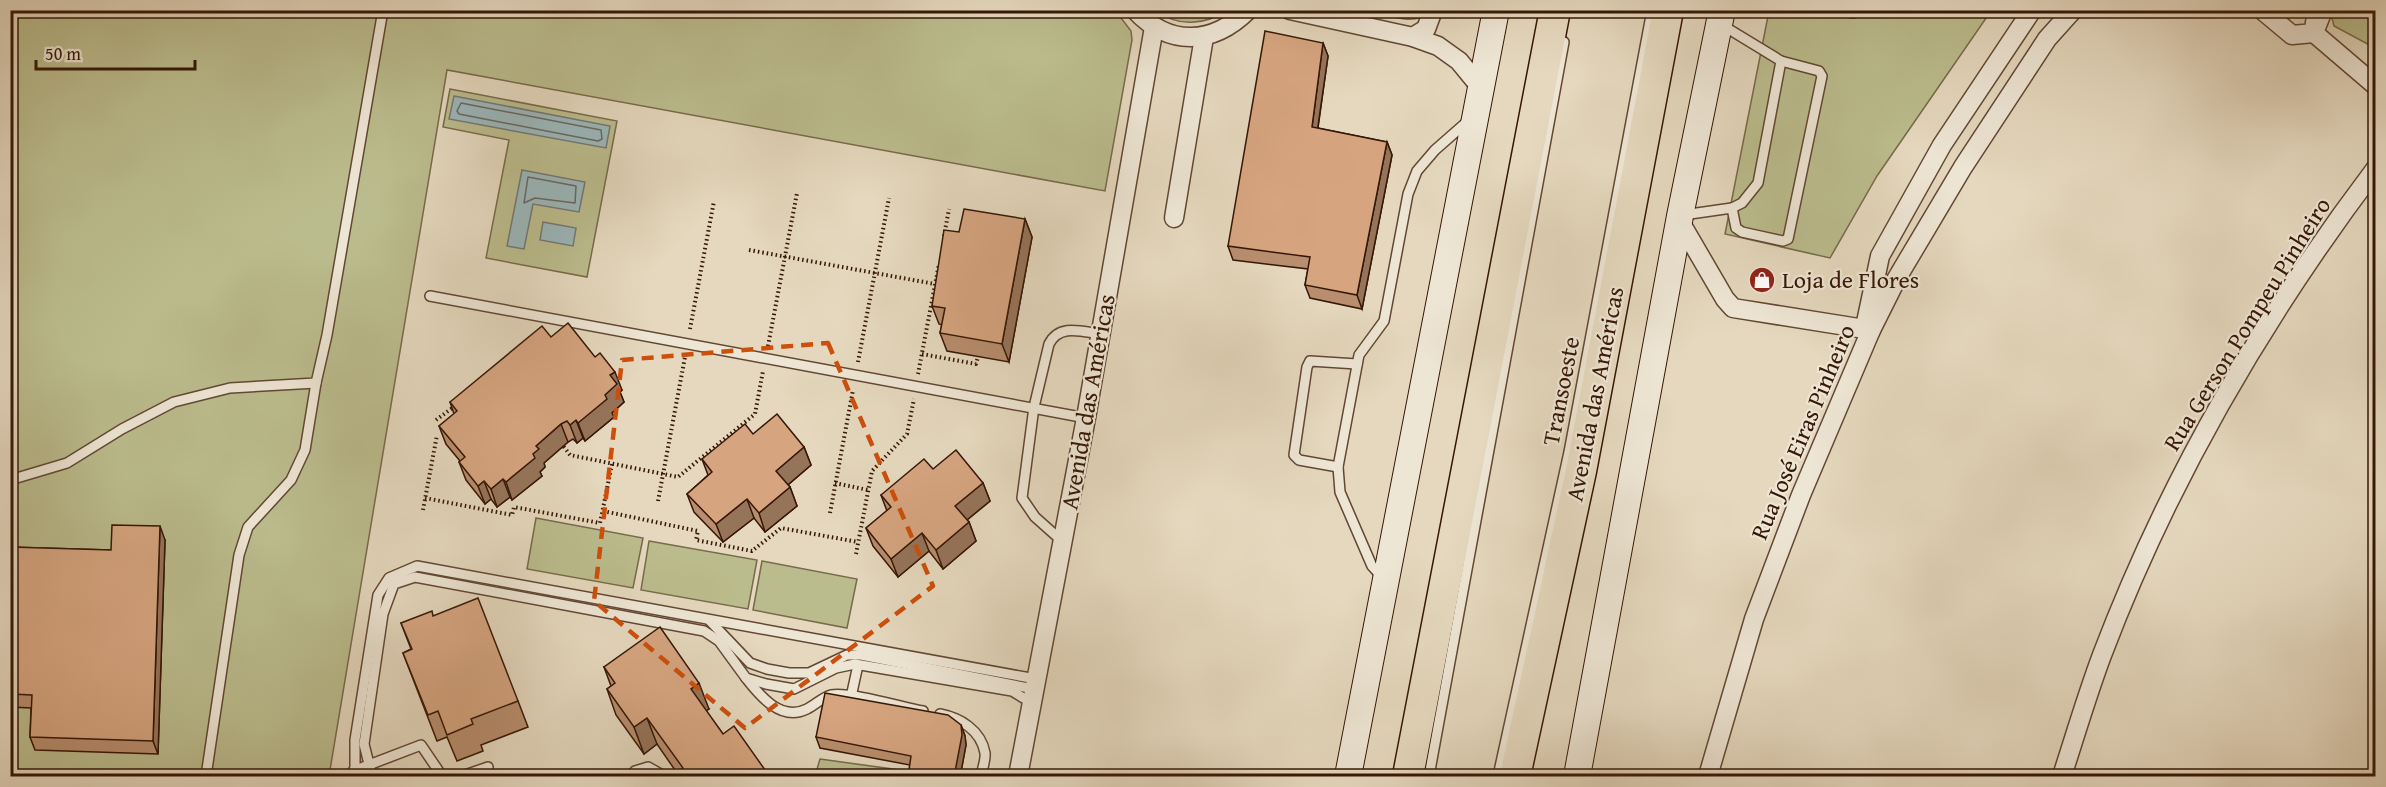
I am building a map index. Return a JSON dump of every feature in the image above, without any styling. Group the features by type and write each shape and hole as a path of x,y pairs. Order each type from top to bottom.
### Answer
{"highway":[{"name":"Avenida das Américas","path":"1515,777 1581,471 1668,10"},
{"path":"1408,777 1560,22"}],"main road":[{"path":"1348,777 1496,10"},
{"path":"1577,777 1680,218 1721,17"}],"street":[{"path":"1135,10 1154,27 1170,35 1204,37 1228,27 1248,10"},
{"path":"1290,10 1413,37 1438,46 1459,61 1479,101"},
{"path":"1413,37 1425,29 1433,10"},
{"path":"1680,218 1725,299 1733,308 1868,328 1880,256 1942,145 2032,10"},
{"name":"Rua José Eiras Pinheiro","path":"1708,777 1754,620 1868,328 1963,166 2047,39 2073,10"},
{"path":"2262,10 2292,35 2314,33 2376,86"},
{"path":"2314,33 2316,10"},
{"path":"2314,33 2323,10"},
{"name":"Avenida das Américas","path":"1018,777 1086,418 1154,27"},
{"path":"1174,218 1204,37"},
{"name":"Rua Gerson Pompeu Pinheiro","path":"2062,777 2102,655 2184,471 2248,357 2320,241 2376,168"}],"lane":[{"path":"206,777 239,555 248,527 291,480 305,450 327,335 382,10"},
{"name":"Transoeste","path":"1498,777 1569,452 1652,10"},
{"path":"1834,10 1854,13 1857,10"},
{"path":"1721,17 1781,62 1819,70 1822,76 1788,239 1783,241 1742,232 1736,228 1732,208"},
{"path":"1429,777 1560,22"},
{"path":"1680,218 1732,208 1742,203 1758,183 1781,62"},
{"path":"1386,581 1372,566 1340,492 1338,467 1359,355 1384,321 1408,194 1417,171 1479,101"},
{"path":"430,296 1086,418"},
{"path":"1063,541 1035,517 1022,498 1034,407 1053,336 1059,331 1072,330 1100,334"},
{"path":"1338,467 1299,460 1294,456 1307,367 1310,361 1317,359 1358,364"},
{"path":"10,480 67,463 122,429 174,402 230,388 316,383"},
{"path":"442,777 421,745 354,774 355,740 378,596 389,578 417,566 709,620 1034,690"},
{"path":"372,777 364,744 383,614 394,584 415,577 705,631 719,641 766,702 790,712 800,712 831,695 958,718 973,732 986,753 981,777"},
{"path":"709,620 750,663 789,674 809,673 847,656 861,655 1034,690"},
{"path":"747,678 794,689 805,686 836,668 858,665 1012,691 1034,690"},
{"path":"851,697 858,665"},
{"path":"462,777 488,767"},
{"path":"630,777 635,771 648,767 664,777"}],"path":[{"path":"558,439 570,455 678,477 755,414 797,193"},
{"path":"830,513 889,198"},
{"path":"749,250 935,284"},
{"path":"922,354 976,364 978,357"},
{"path":"436,420 464,399"},
{"path":"423,510 437,435"},
{"path":"425,498 512,515 514,507 600,523 612,464"},
{"path":"835,483 868,490"},
{"path":"603,512 698,531 696,540 752,551 781,528 858,542"}],"highlighted area":[{"path":"828,343 933,586 745,728 594,601 622,360"}],"green space":[{"path":"1115,10 1131,31 1132,40 1105,191 447,70 329,776 11,776 10,11"},
{"path":"2335,10 2375,11 2375,48 2334,26 2331,14"},
{"path":"1158,11 1227,11 1210,19 1183,22"},
{"path":"1366,11 1429,11 1416,19 1408,19"},
{"path":"1769,11 1991,11 1877,176 1830,258 1725,234"},
{"path":"450,89 617,121 587,277 486,258 509,140 443,127"},
{"path":"536,518 643,538 633,588 527,569"},
{"path":"649,541 757,560 748,609 641,590"},
{"path":"762,561 857,579 847,628 753,610"},
{"path":"820,759 907,771 906,776 815,776"}],"water":[{"path":"454,96 610,126 606,148 449,119"},
{"path":"522,170 585,182 579,212 533,204 524,249 507,246"},
{"path":"543,222 576,228 573,246 540,240"}],"building":[{"path":"1265,31 1323,43 1312,127 1387,142 1357,295 1305,285 1310,257 1228,246"},
{"path":"964,209 1025,219 1002,344 940,333 945,308 932,306 944,230 959,232"},
{"path":"568,323 595,357 600,353 615,372 610,375 617,384 605,395 607,399 578,423 576,420 570,425 567,421 561,424 536,446 539,449 533,454 535,458 506,482 503,479 491,489 484,481 478,486 459,462 465,457 439,426 457,411 450,402 542,326 551,337"},
{"path":"777,414 804,447 776,471 790,487 759,513 747,499 716,524 687,494 712,472 702,459 745,424 753,434"},
{"path":"956,450 983,483 955,506 969,522 936,550 922,533 891,559 866,528 891,507 881,495 924,459 933,469"},
{"path":"112,525 160,526 153,741 30,737 32,695 10,694 10,547 111,550"},
{"path":"478,598 518,701 471,719 473,724 447,735 438,711 428,715 403,653 412,649 401,623 432,611 433,616"},
{"path":"660,627 699,683 691,689 723,734 734,726 770,777 671,777 683,768 647,718 634,727 607,689 615,683 604,667"},
{"path":"825,693 948,715 961,725 962,735 954,777 908,777 911,756 816,737"}],"place":[{"name":"Loja de Flores","path":"1762,280"}]}
